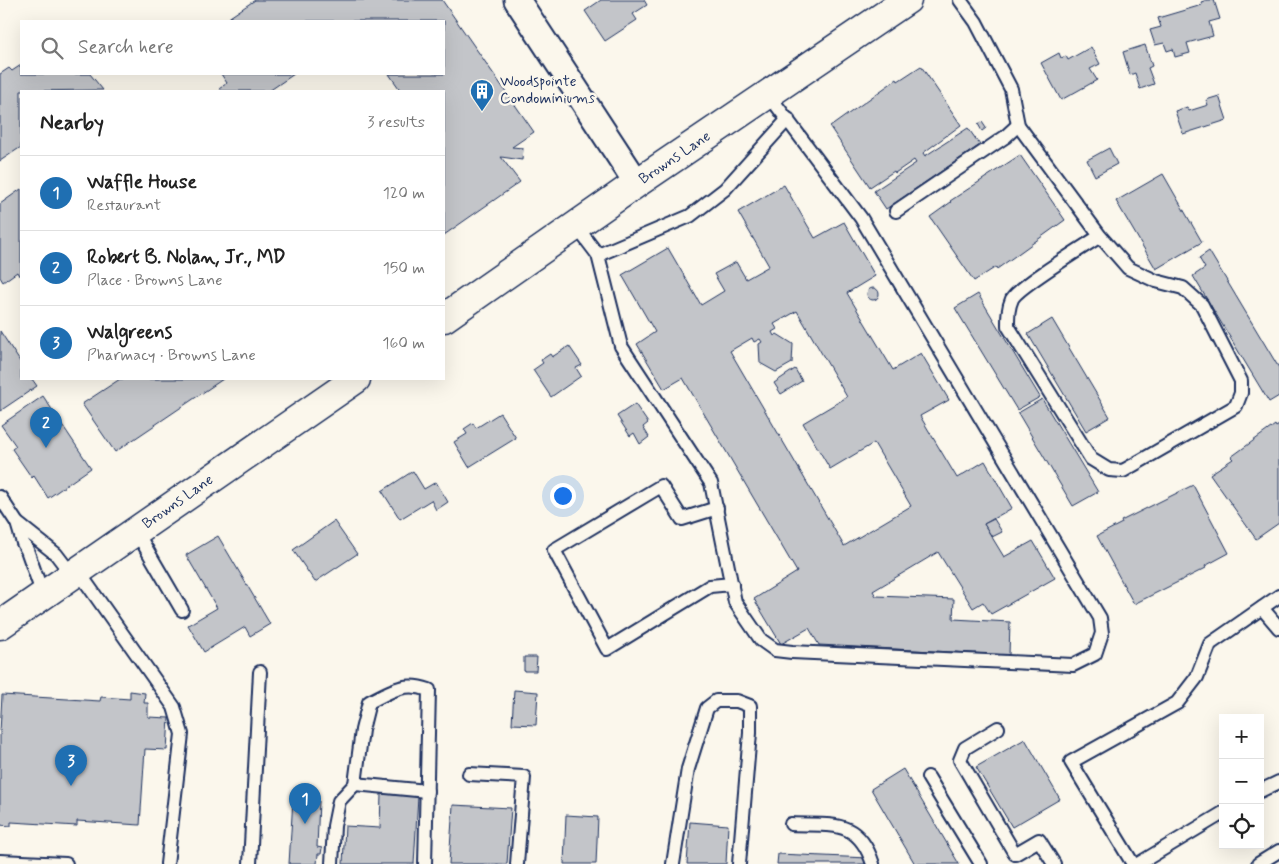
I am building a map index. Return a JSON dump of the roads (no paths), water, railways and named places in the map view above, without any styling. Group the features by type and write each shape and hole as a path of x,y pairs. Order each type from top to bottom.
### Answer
{"street":[{"path":"517,0 637,183"},
{"name":"Browns Lane","path":"445,317 637,183 907,0"},
{"name":"Browns Lane","path":"0,625 355,380"}],"lane":[{"path":"960,0 976,22 1011,88 1018,125 1100,236 1128,268 1156,281 1183,288 1202,305 1241,382 1241,393 1236,406 1123,471 1110,470 1091,459 1008,326 1008,312 1013,297 1100,236"},
{"path":"576,226 598,255 621,346 711,483 735,602 761,640 775,650 1073,665 1095,654 1102,632 1100,618 861,218 768,94"},
{"path":"598,255 690,216 725,189 788,119"},
{"path":"896,211 1005,137 1018,125"},
{"path":"717,508 682,519 661,486 554,550 607,649 710,586 732,584"},
{"path":"0,497 17,523 43,595"},
{"path":"17,523 56,554 75,573 174,707 182,734 167,864"},
{"path":"136,531 182,610"},
{"path":"1132,864 1071,762 1177,703 1197,677 1210,644 1279,596"},
{"path":"1262,608 1279,628"},
{"path":"250,864 260,672"},
{"path":"332,864 334,826 339,801 355,784 362,730 369,702 398,688 416,686 429,690 425,864"},
{"path":"672,864 688,769 706,708 716,700 737,700 750,706 750,733 739,864"},
{"path":"998,728 965,748 960,760 1015,854 1039,840 1054,864"},
{"path":"468,774 524,777 517,864"},
{"path":"928,777 981,864"},
{"path":"1264,789 1279,782"},
{"path":"355,784 427,791"},
{"path":"1138,864 1219,815"},
{"path":"791,824 844,827 856,833 868,850 873,864"},
{"path":"1258,864 1279,851"},
{"path":"0,861 66,864"}],"place":[{"name":"Woodspointe Condominiums","path":"482,112"},
{"name":"Robert B. Nolan, Jr., MD","path":"46,448"},
{"name":"Walgreens","path":"71,786"},
{"name":"Waffle House","path":"305,824"}]}
